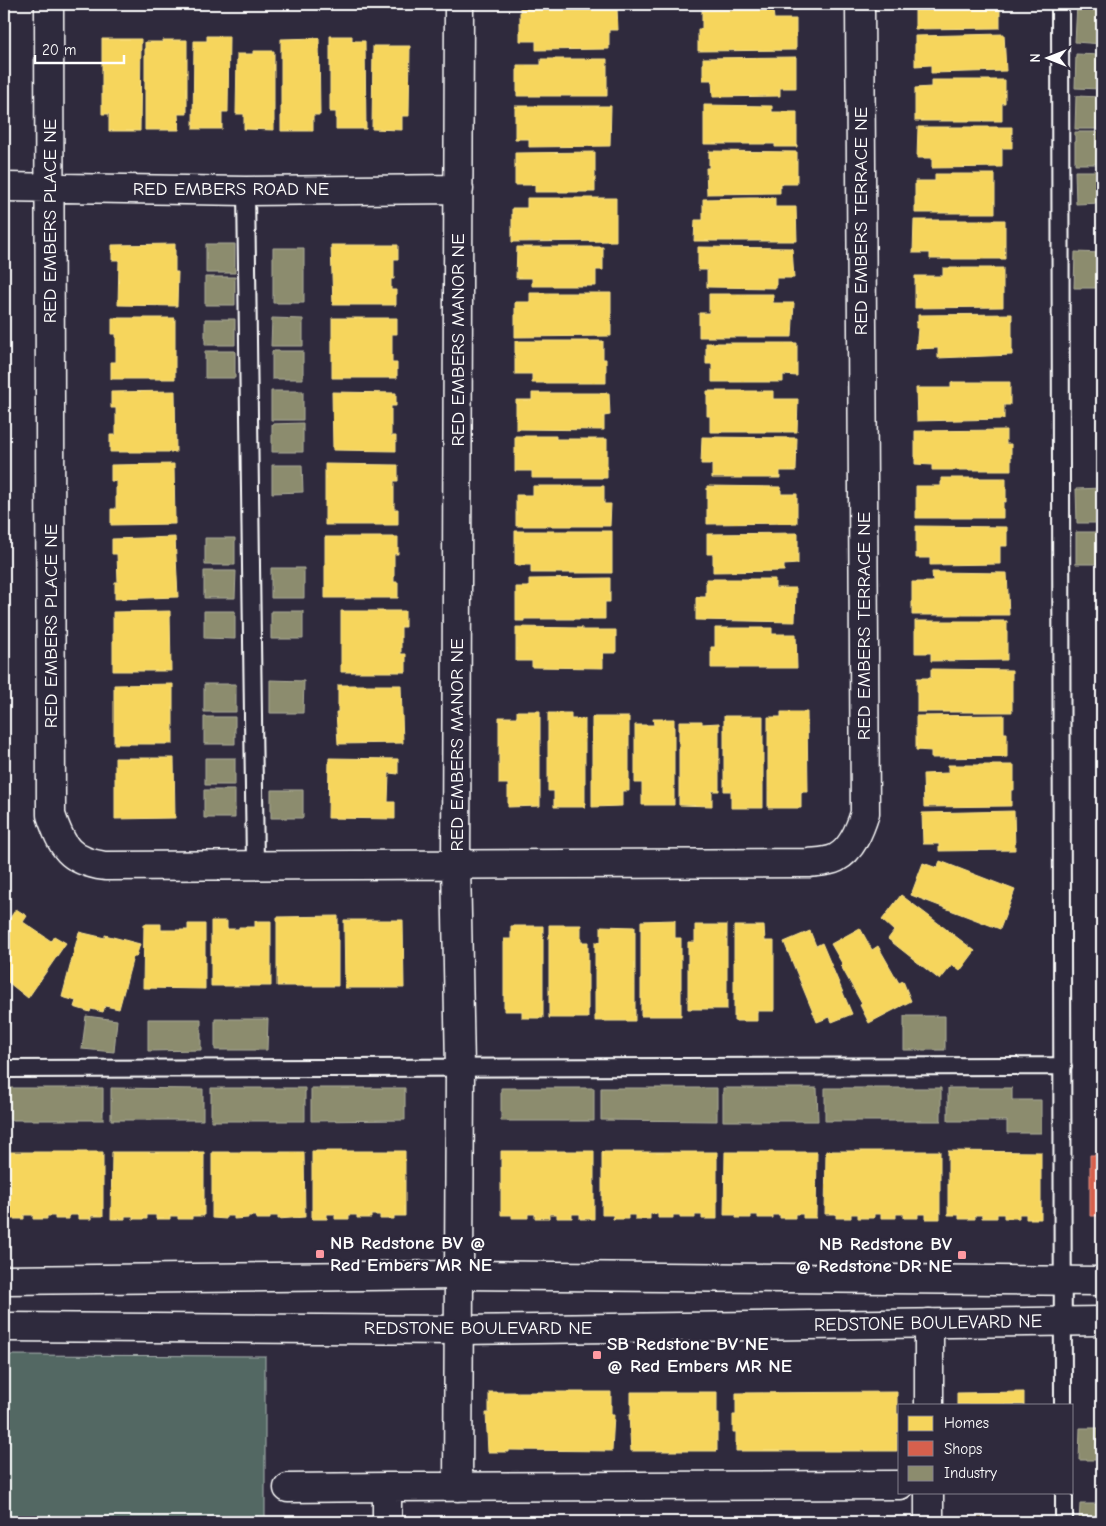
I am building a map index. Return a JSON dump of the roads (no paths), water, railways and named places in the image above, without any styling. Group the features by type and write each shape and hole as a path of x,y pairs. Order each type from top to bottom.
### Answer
{"street":[{"name":"RED EMBERS PLACE NE","path":"49,4 51,815 59,839 71,854 88,864 105,866 456,864"},
{"name":"RED EMBERS MANOR NE","path":"458,1487 460,1067 456,864 459,4"},
{"name":"RED EMBERS TERRACE NE","path":"456,864 808,863 835,858 850,846 860,827 866,813 860,4"},
{"name":"RED EMBERS ROAD NE","path":"4,187 246,191 459,189"},
{"path":"4,1280 460,1275 1102,1280"},
{"name":"REDSTONE BOULEVARD NE","path":"4,1327 459,1330 1102,1321"},
{"path":"929,1323 929,1404"},
{"path":"288,1488 898,1485"},
{"path":"387,1487 387,1522"},
{"path":"929,1494 929,1522"}],"lane":[{"path":"1060,4 1064,1404"},
{"path":"246,191 255,865"},
{"path":"4,1069 1063,1066"},
{"path":"1064,1494 1064,1522"}],"place":[{"name":"NB Redstone BV @ Red Embers MR NE","path":"320,1254"},
{"name":"NB Redstone BV @ Redstone DR NE","path":"962,1255"},
{"name":"SB Redstone BV NE @ Red Embers MR NE","path":"597,1355"}]}
